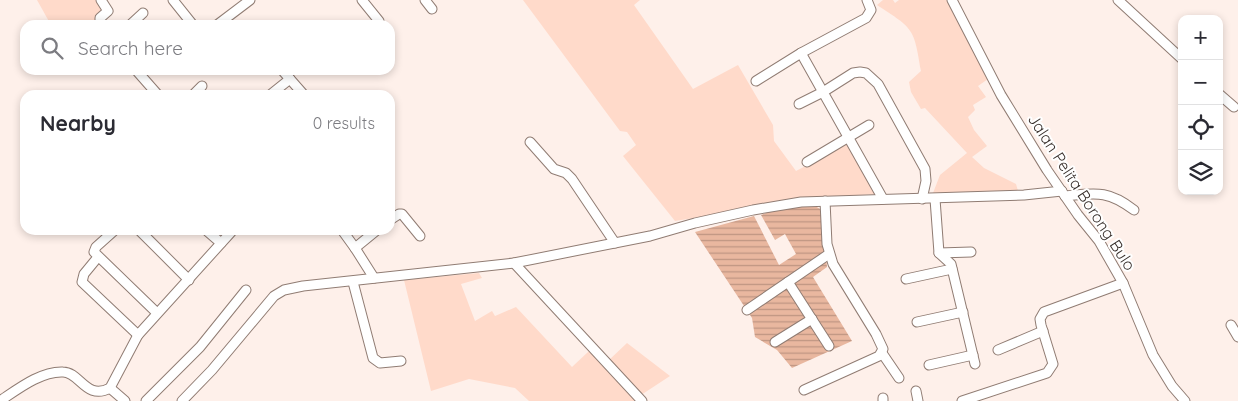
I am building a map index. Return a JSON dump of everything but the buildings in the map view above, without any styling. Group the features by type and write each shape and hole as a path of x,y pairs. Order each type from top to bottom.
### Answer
{"street":[{"path":"100,20 108,11 101,0"},
{"path":"173,0 189,20"},
{"path":"224,20 250,0"},
{"path":"362,0 378,20"},
{"path":"425,0 432,9"},
{"path":"756,81 866,18 871,10 867,0"},
{"name":"Jalan Pelita Borong Bulo","path":"952,0 1001,95 1047,170 1099,241 1123,282 1153,355 1172,386 1184,401"},
{"path":"1118,0 1178,55"},
{"path":"135,20 143,13"},
{"path":"801,54 883,199"},
{"path":"799,104 849,76 860,72 870,76 878,84 925,169 926,181 922,199"},
{"path":"140,75 153,90"},
{"path":"286,75 300,90"},
{"path":"276,90 290,79"},
{"path":"198,90 202,86"},
{"path":"1223,97 1234,107"},
{"path":"807,162 869,125"},
{"path":"530,142 554,169 566,174 572,180 615,243"},
{"path":"182,401 228,351 274,296 284,290 514,263 650,236 695,223 753,210 802,202 1094,193 1107,194 1123,201 1134,210"},
{"path":"930,365 974,359 951,264 939,253 935,199"},
{"path":"825,201 829,254 833,264 876,334 883,349 882,353 899,378"},
{"path":"395,217 402,214 420,236"},
{"path":"109,235 96,247 94,252 157,313"},
{"path":"144,235 189,280"},
{"path":"212,235 221,243"},
{"path":"0,401 33,381 60,372 71,374 93,391 102,392 110,388 138,336 228,235"},
{"path":"346,235 374,278"},
{"path":"355,248 371,235"},
{"path":"939,253 971,252"},
{"path":"747,310 829,254"},
{"path":"98,257 84,274 82,282 138,336"},
{"path":"514,263 642,401"},
{"path":"906,280 952,269"},
{"path":"353,282 373,358 380,363 401,361"},
{"path":"788,282 829,346"},
{"path":"962,401 1047,373 1053,364 1040,319 1044,312 1123,282"},
{"path":"146,401 200,347 246,290"},
{"path":"917,322 963,312"},
{"path":"775,342 812,319"},
{"path":"1231,325 1238,337"},
{"path":"998,350 1043,331"},
{"path":"804,390 882,353"},
{"path":"110,388 125,401"},
{"path":"916,391 918,401"}],"shaded area":[{"path":"37,0 100,0 110,11 100,20 48,20"},
{"path":"523,0 640,0 634,5 693,89 738,65 773,125 774,141 796,171 848,144 876,194 825,197 675,221 623,156 636,145 627,132 620,131"},
{"path":"883,0 893,0 895,3 899,0 948,0 988,79 978,86 986,97 973,105 975,110 968,117 974,130 987,146 972,157 984,168 1016,184 1018,191 933,193 940,175 967,153 925,108 921,109 911,92 909,82 921,71 914,38 905,25 877,5"},
{"path":"815,206 822,210 827,267 813,277 852,341 792,368 777,350 755,337 752,318 695,232 754,216 779,265 796,254 785,234 775,240 761,215 781,209"},
{"path":"479,273 482,278 461,284 475,321 492,311 495,316 516,307 572,367 589,351 608,361 627,343 670,376 638,397 641,401 529,401 515,388 469,379 431,391 404,280"}]}
